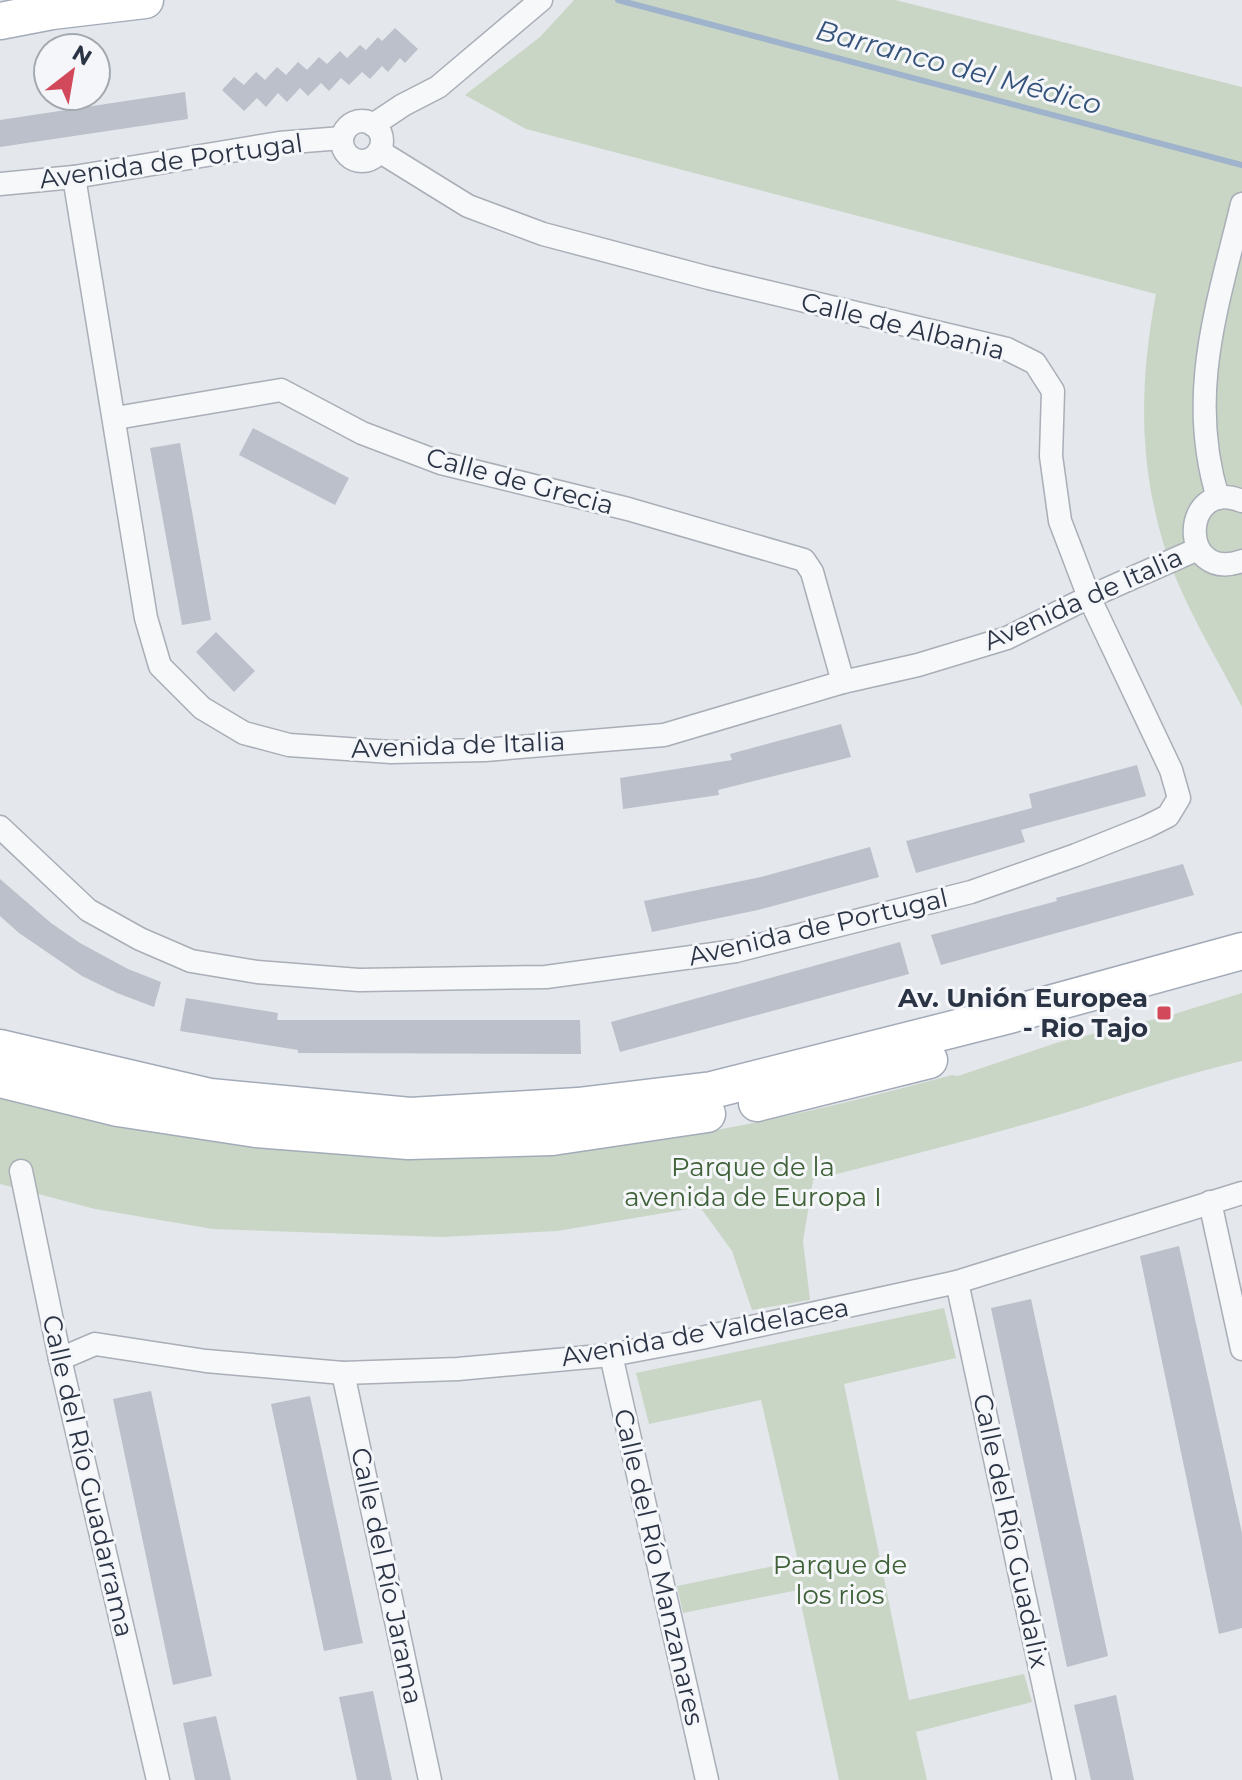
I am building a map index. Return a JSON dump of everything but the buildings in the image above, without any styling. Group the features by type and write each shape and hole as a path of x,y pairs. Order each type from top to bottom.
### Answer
{"main road":[{"path":"0,21 52,11 145,0"},
{"path":"0,1048 210,1097 410,1116 578,1106 712,1090 1009,1015 1242,951"},
{"path":"0,1079 118,1108 256,1129 408,1141 552,1137 700,1116 806,1092 1242,976"}],"street":[{"path":"373,125 438,87 541,0"},
{"path":"363,121 373,125 382,141 379,151 371,159 354,160 346,154 342,138 346,129 363,121"},
{"name":"Avenida de Portugal","path":"0,184 74,177 279,143 342,138"},
{"name":"Calle de Albania","path":"379,151 468,206 543,234 709,278 1007,349 1035,363 1053,391 1051,456 1060,521 1089,597 1171,770 1179,798"},
{"name":"Avenida de Italia","path":"74,177 116,418 146,618 160,666 202,708 244,733 289,745 391,752 485,750 664,735 1007,638 1089,597 1198,549"},
{"path":"1218,498 1208,466 1203,394 1207,353 1242,204"},
{"name":"Calle de Grecia","path":"116,418 281,390 362,433 441,463 628,509 804,560 812,572 843,682"},
{"path":"1241,564 1214,562 1198,549 1193,535 1195,518 1206,504 1218,498 1233,497 1242,501"},
{"name":"Avenida de Portugal","path":"0,827 88,910 140,939 191,961 257,972 359,980 530,977 736,951 971,892 1146,827 1168,816 1179,798"},
{"name":"Calle del Río Guadarrama","path":"21,1171 60,1359 158,1780"},
{"name":"Avenida de Valdelacea","path":"60,1359 95,1344 206,1361 343,1373 458,1369 611,1355 957,1282 1242,1193"},
{"path":"1210,1202 1242,1349"},
{"name":"Calle del Río Guadalix","path":"957,1282 1064,1780"},
{"name":"Calle del Río Manzanares","path":"611,1355 707,1780"},
{"name":"Calle del Río Jarama","path":"343,1373 430,1780"}],"green space":[{"path":"574,0 895,0 1242,87 1242,707 1179,585 1155,511 1144,418 1147,357 1156,294 526,129 465,95 540,37"},
{"name":"Parque de la avenida de Europa I","path":"1242,993 1242,1061 1061,1114 813,1180 803,1241 810,1300 752,1310 732,1251 700,1207 557,1231 442,1237 213,1229 95,1209 0,1184 0,1096 116,1125 329,1153 476,1158 574,1152 717,1130 958,1076 1059,1042 1168,1016"},
{"name":"Parque de los rios","path":"944,1308 956,1358 844,1384 909,1700 1024,1674 1032,1702 916,1732 927,1780 839,1780 798,1590 683,1613 677,1586 798,1561 761,1400 649,1424 636,1373"}],"waterway":[{"name":"Barranco del Médico","path":"618,0 1242,165"}],"place":[{"name":"Av. Unión Europea - Rio Tajo","path":"1164,1013"}]}
